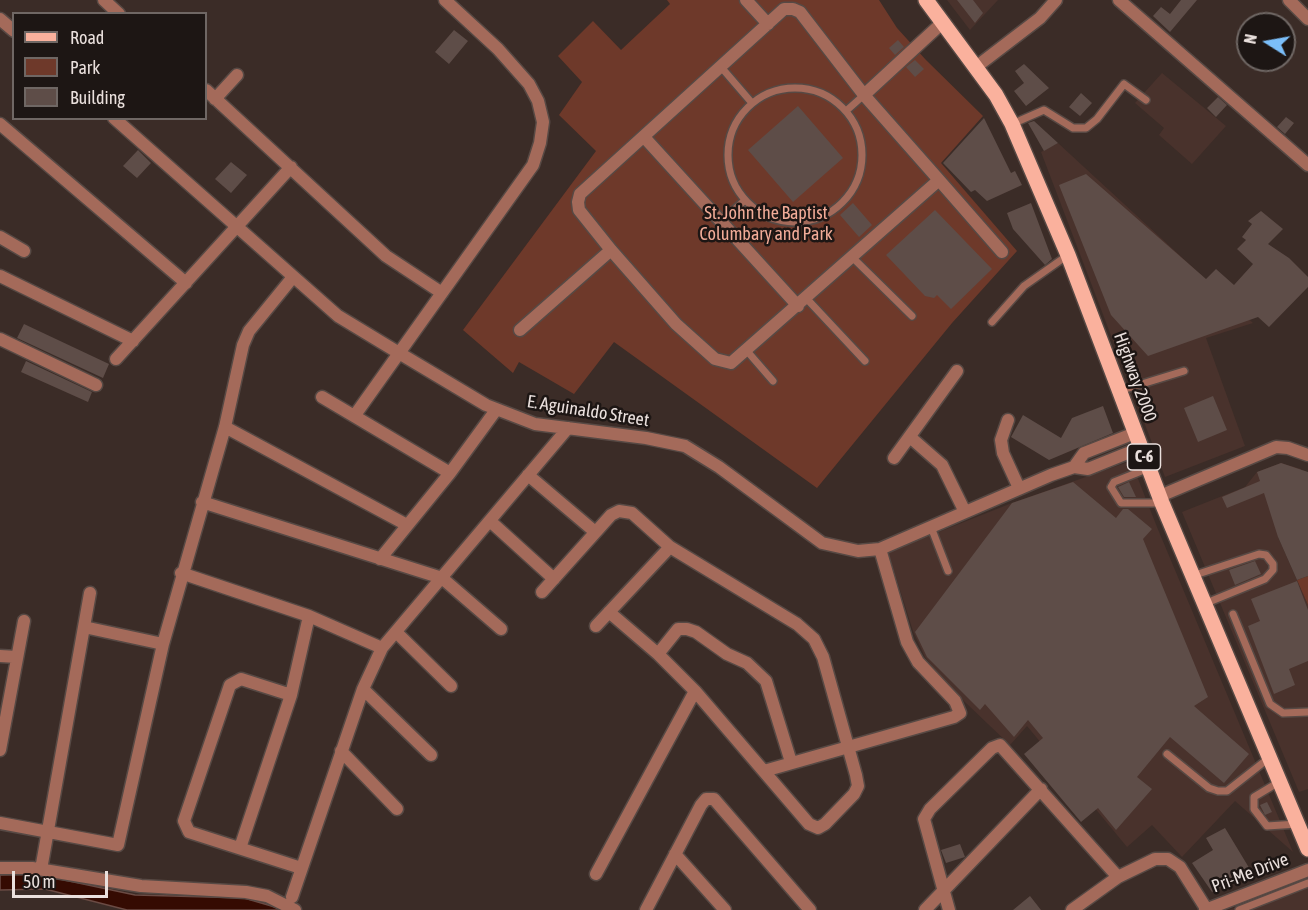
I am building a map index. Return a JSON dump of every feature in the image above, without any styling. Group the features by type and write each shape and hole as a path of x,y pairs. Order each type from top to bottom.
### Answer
{"main road":[{"name":"Highway 2000","path":"926,0 976,67 1012,124 1068,255 1140,448 1192,576 1308,849"}],"street":[{"path":"104,0 117,12"},
{"path":"355,415 533,165 540,143 543,122 538,101 529,84 498,49 445,0"},
{"path":"746,0 768,24"},
{"path":"976,67 1040,18 1056,0"},
{"path":"1119,0 1308,165"},
{"path":"1290,0 1308,19"},
{"path":"939,180 747,351 730,363 722,363 715,359 676,324 611,250 579,210 578,202 580,194 784,9 800,12 864,95 939,180 1002,252"},
{"path":"0,19 12,29"},
{"path":"864,95 942,23"},
{"path":"237,75 210,94 386,256 442,293"},
{"name":"E. Aguinaldo Street","path":"116,120 338,316 399,353 496,410 535,424 685,446 719,467 822,543 858,551 880,549 1019,488 1074,467 1088,469 1140,448"},
{"path":"0,124 186,283"},
{"path":"644,136 721,222 802,302"},
{"path":"116,359 291,167"},
{"path":"0,237 24,251"},
{"path":"520,330 611,250"},
{"path":"0,276 133,340"},
{"path":"0,823 118,845 163,644 225,427 243,345 249,331 293,277"},
{"path":"0,339 96,385"},
{"path":"894,458 957,370"},
{"path":"322,397 450,473"},
{"path":"380,560 450,473 496,410"},
{"path":"1008,420 1000,440 1003,453 1019,488"},
{"path":"225,427 407,525"},
{"path":"292,897 363,689 382,648 568,428"},
{"name":"E. Aguinaldo Street","path":"1074,467 1084,453 1135,433"},
{"path":"910,437 942,465 964,512"},
{"path":"1161,500 1276,447 1288,448 1308,455"},
{"path":"528,475 594,531"},
{"path":"202,502 442,578 501,629"},
{"path":"542,592 610,515 619,511 632,513 670,547 797,624 814,639 823,657 858,786 854,794 825,824 818,828 809,824 695,691 658,654 609,612"},
{"path":"490,521 554,579"},
{"path":"596,626 670,547"},
{"path":"764,771 954,717 960,713 956,701 918,662 907,642 880,549"},
{"path":"182,573 309,616 382,648"},
{"path":"42,864 90,593"},
{"path":"240,848 291,695 309,616"},
{"path":"0,750 24,621"},
{"path":"84,627 163,644"},
{"path":"658,654 678,629 687,629 696,632 727,654 747,663 766,681 791,762"},
{"path":"396,632 451,686"},
{"path":"0,656 17,657"},
{"path":"291,695 240,679 230,685 184,821 189,832 301,868"},
{"path":"363,689 431,755"},
{"path":"596,874 695,691"},
{"path":"950,910 924,819 930,809 992,748 1000,745 1118,877"},
{"path":"341,751 397,808"},
{"path":"925,910 1041,789"},
{"path":"646,910 706,799 714,799 810,910"},
{"path":"675,854 725,910"},
{"path":"1072,910 1118,877 1155,859 1168,859 1180,867 1207,910"},
{"path":"0,868 32,868 141,886 246,892 267,896 295,910"},
{"name":"Pri-Me Drive","path":"1207,910 1308,870"}],"lane":[{"path":"721,67 752,103"},
{"path":"1012,124 1044,110 1073,128 1086,128 1097,119 1124,84 1146,100"},
{"path":"800,87 830,97 846,111 857,130 862,151 859,173 843,202 825,215 794,222 772,218 745,200 730,172 728,150 733,129 752,103 769,92 800,87"},
{"path":"846,111 864,95"},
{"path":"721,222 745,200"},
{"path":"992,322 1024,286 1068,255"},
{"path":"852,256 912,316"},
{"path":"802,302 865,361"},
{"path":"747,351 773,381"},
{"path":"1119,391 1184,371"},
{"path":"1149,468 1114,482 1111,487 1121,502 1161,500"},
{"path":"931,527 948,571"},
{"path":"1192,576 1259,554 1266,555 1273,564 1273,570 1265,579 1204,604"},
{"path":"1233,614 1269,704 1283,713 1308,712"},
{"path":"1167,754 1209,788 1218,792 1227,790 1269,758"},
{"path":"1279,782 1254,797 1254,808 1267,826 1297,824"},
{"path":"1239,910 1308,883"}],"shaded area":[{"path":"947,0 998,0 970,30"},
{"path":"1162,73 1226,126 1192,164 1159,135 1164,128 1135,103"},
{"path":"1058,143 1253,323 1206,338 1245,446 1165,477 1041,152"},
{"path":"1131,461 1293,852 1235,801 1182,857 1152,825 1127,847 1027,726 1010,745 945,683 925,657 913,631 888,552 1012,503"},
{"path":"1281,463 1301,469 1278,537 1308,605 1308,789 1299,792 1182,512 1245,487 1257,472"},
{"path":"36,874 135,895 244,898 285,910 127,910 45,889 0,890 0,875"},
{"path":"1304,879 1308,888 1308,910 1229,910"}],"green space":[{"name":"St. John the Baptist Columbary and Park","path":"667,0 879,0 897,28 983,116 941,163 1017,251 952,323 817,488 614,342 574,394 519,362 513,373 463,330 596,151 559,115 582,82 558,56 593,21 621,50 670,4"},
{"path":"1308,576 1308,605 1297,580"}],"building":[{"path":"957,0 973,0 983,13 975,23"},
{"path":"1181,0 1197,0 1170,32 1153,16 1161,7 1170,14"},
{"path":"454,30 468,41 449,64 435,52"},
{"path":"898,40 904,47 895,55 889,48"},
{"path":"915,60 924,69 915,77 906,67"},
{"path":"1024,64 1049,88 1026,106 1014,91 1024,83 1015,71"},
{"path":"1081,93 1092,103 1080,116 1069,107"},
{"path":"1218,97 1227,105 1216,117 1207,108"},
{"path":"798,106 843,158 793,202 748,150"},
{"path":"1286,117 1294,123 1285,134 1277,127"},
{"path":"984,118 1011,173 1015,171 1022,185 987,201 975,190 971,192 943,163"},
{"path":"1034,121 1058,143 1044,151 1028,123"},
{"path":"138,150 151,163 137,178 123,166"},
{"path":"231,162 247,175 231,193 215,179"},
{"path":"1086,174 1206,279 1216,269 1234,285 1253,264 1237,249 1246,240 1242,237 1252,224 1248,221 1261,211 1283,229 1268,244 1289,258 1308,277 1308,287 1269,327 1258,317 1148,356 1111,315 1059,185"},
{"path":"853,203 872,225 859,237 840,215"},
{"path":"1031,203 1052,259 1045,265 1013,229 1007,213"},
{"path":"935,210 992,269 951,309 937,295 934,298 925,296 886,255"},
{"path":"24,324 109,364 103,378 17,338"},
{"path":"26,361 92,392 88,402 21,372"},
{"path":"1213,396 1227,430 1198,442 1184,408"},
{"path":"1103,406 1113,433 1049,460 1011,437 1023,415 1061,438 1072,418"},
{"path":"1281,463 1308,472 1308,576 1297,580 1278,537 1264,493 1227,508 1222,497 1260,481 1257,472"},
{"path":"1073,482 1116,518 1123,509 1128,509 1152,529 1143,539 1208,697 1194,706 1249,754 1224,783 1170,737 1137,777 1152,789 1116,830 1098,808 1081,822 1024,754 1043,738 1028,720 1014,737 985,704 980,710 927,657 915,632 1012,503"},
{"path":"1129,482 1136,497 1124,497 1118,487"},
{"path":"1255,561 1261,574 1235,585 1229,570"},
{"path":"1297,581 1308,610 1308,661 1289,669 1295,685 1274,694 1248,626 1260,621 1251,599"},
{"path":"1267,802 1272,812 1265,815 1260,805"},
{"path":"1225,828 1251,871 1212,892 1192,863 1213,850 1206,838"},
{"path":"960,844 965,857 946,863 941,850"},
{"path":"1030,896 1041,910 1013,910"}]}
